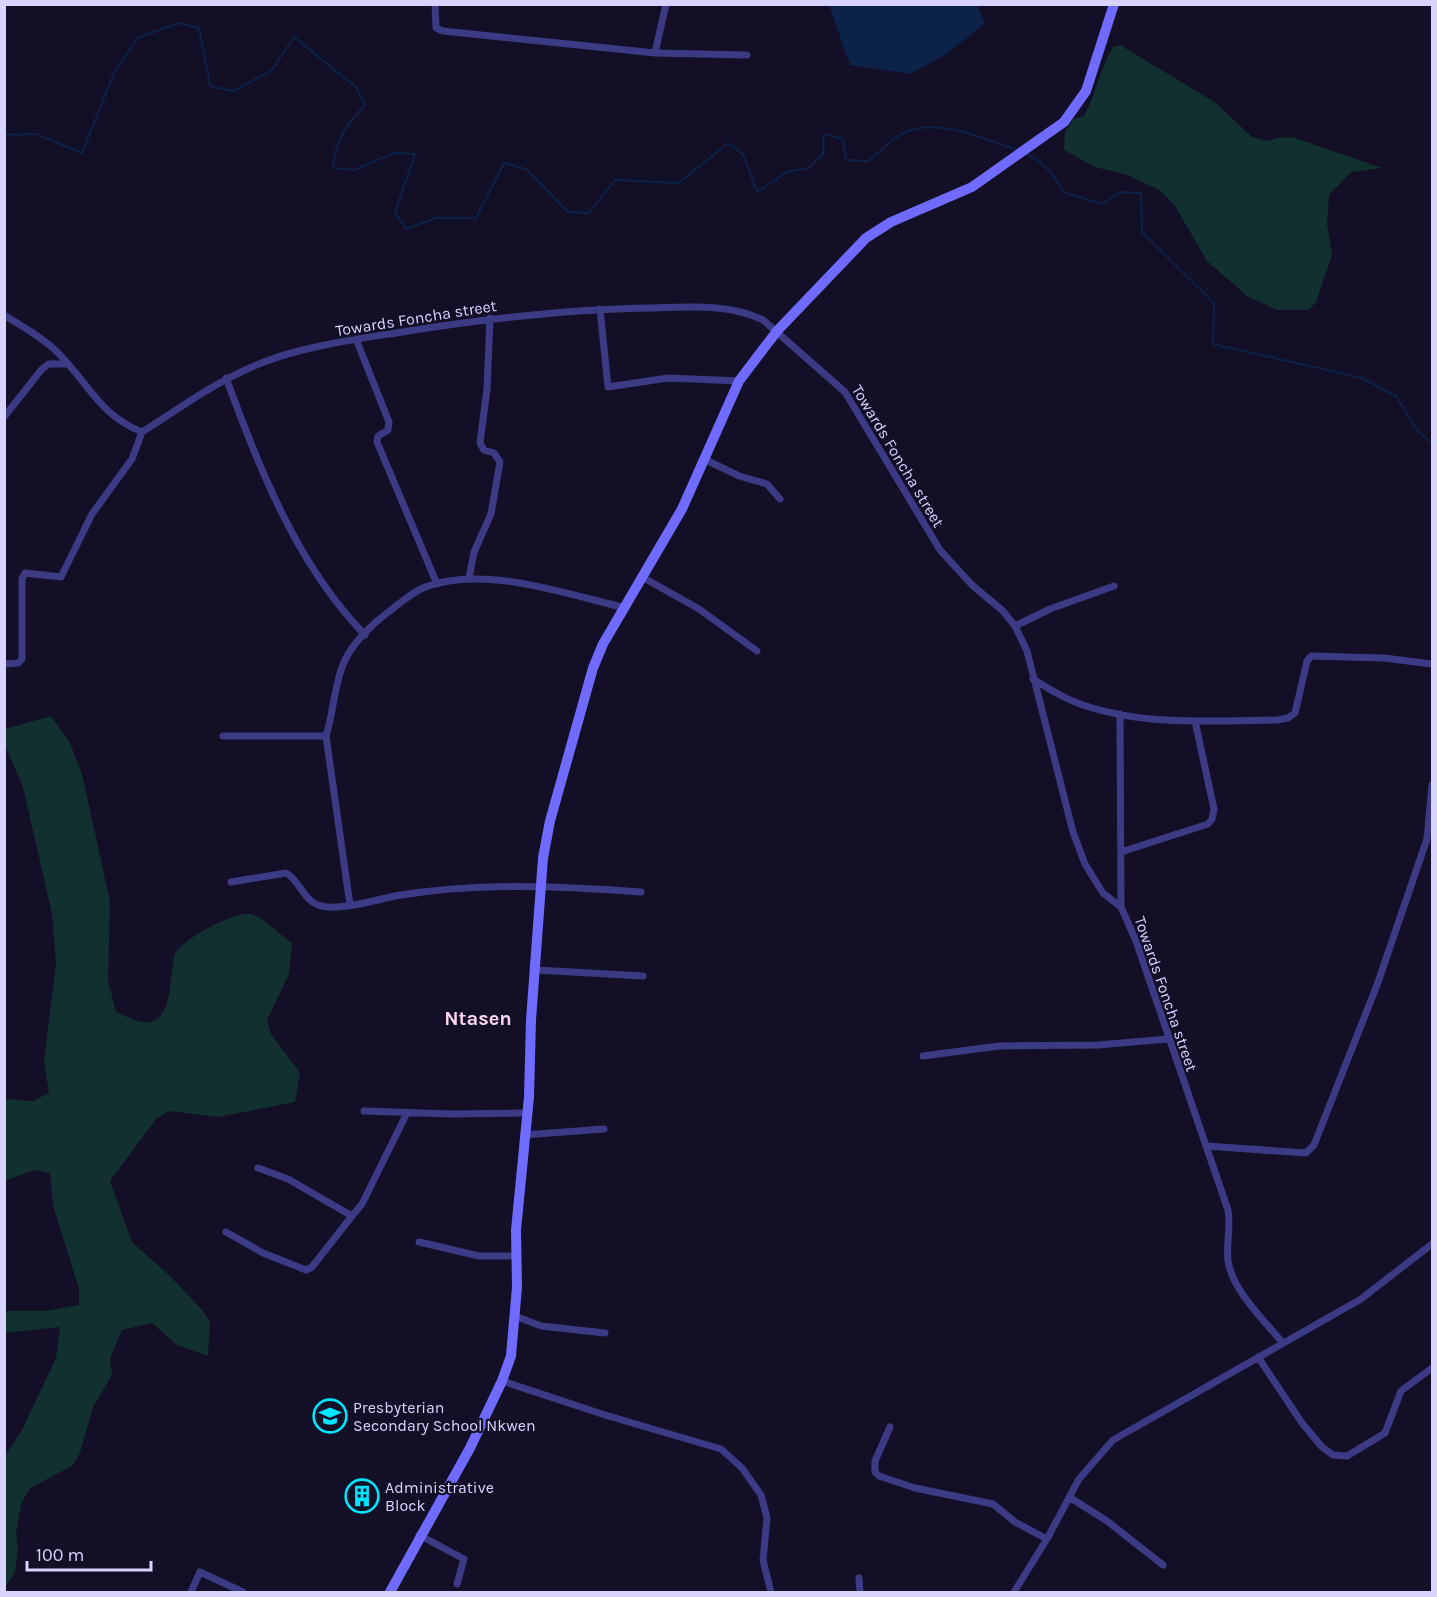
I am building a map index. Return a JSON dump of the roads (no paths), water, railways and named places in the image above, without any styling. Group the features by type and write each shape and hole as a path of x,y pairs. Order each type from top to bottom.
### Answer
{"street":[{"path":"435,4 434,22 436,28 443,31 655,53 747,55"},
{"path":"655,53 666,4"},
{"path":"390,1593 419,1536 470,1448 502,1381 511,1356 527,1113 530,1029 546,838 593,668 603,644 644,578 682,509 739,381 777,331 851,253 877,230 972,187 1064,122 1086,91 1114,4"},
{"name":"Towards Foncha street","path":"142,432 226,378 266,361 356,339 490,318 600,309 705,307 750,314 777,331 845,393 940,550 972,585 1003,611 1015,626 1027,651 1073,832 1085,864 1103,893 1121,908 1136,940 1228,1210 1230,1230 1228,1258 1231,1275 1282,1342"},
{"path":"600,309 608,387 668,378 739,381"},
{"path":"4,315 46,343 119,423 142,432 132,459 92,514 61,577 25,573 22,579 22,659 18,663 4,664"},
{"path":"469,578 474,552 491,514 500,462 498,457 484,450 480,443 487,389 490,318"},
{"path":"356,339 389,422 388,430 378,436 377,442 437,584"},
{"path":"4,417 42,369 49,364 67,364"},
{"path":"226,378 250,443 283,519 342,611 365,634"},
{"path":"704,459 740,476 767,484 780,500"},
{"path":"350,905 326,736 345,660 365,634 380,618 410,596 437,584 469,578 549,590 626,608"},
{"path":"644,578 712,618 757,651"},
{"path":"1015,626 1050,609 1114,586"},
{"path":"1033,679 1080,704 1120,714 1195,721 1288,718 1299,704 1307,661 1311,656 1384,658 1432,664"},
{"path":"1120,714 1121,908"},
{"path":"1121,852 1208,824 1212,819 1214,809 1195,721"},
{"path":"223,736 326,736"},
{"path":"1206,1146 1306,1153 1314,1145 1377,985 1427,839 1432,785"},
{"path":"231,882 286,873 293,877 317,904 350,905 424,891 542,885 641,892"},
{"path":"536,970 643,976"},
{"path":"923,1056 999,1046 1098,1045 1168,1039"},
{"path":"364,1111 527,1113"},
{"path":"226,1232 263,1253 306,1270 312,1267 362,1204 407,1113"},
{"path":"524,1135 604,1130"},
{"path":"258,1168 288,1179 352,1216"},
{"path":"419,1242 479,1256 517,1256"},
{"path":"1014,1593 1047,1539 1079,1479 1113,1440 1361,1299 1432,1244"},
{"path":"515,1316 541,1326 605,1333"},
{"path":"1258,1357 1302,1423 1322,1447 1333,1455 1340,1456 1347,1456 1386,1433 1401,1391 1432,1368"},
{"path":"502,1381 605,1415 721,1449 742,1468 761,1494 767,1518 763,1560 771,1593"},
{"path":"890,1427 875,1461 875,1472 879,1476 915,1488 993,1504 1015,1522 1047,1539"},
{"path":"1069,1497 1107,1521 1163,1566"},
{"path":"419,1536 464,1560 457,1584"},
{"path":"191,1593 200,1572 243,1593"},
{"path":"859,1578 860,1593"}],"water":[{"path":"829,5 977,5 985,23 947,54 910,74 850,65"}],"waterway":[{"path":"4,135 36,134 82,153 114,73 138,38 178,23 199,28 210,86 233,91 271,71 294,37 356,87 365,105 352,119 339,141 333,168 354,170 394,153 415,154 395,212 406,229 436,218 476,218 504,163 526,169 568,212 589,213 615,180 679,183 728,143 743,154 757,192 787,172 809,168 823,154 824,134 843,139 846,160 868,161 900,135 913,129 927,127 974,135 1017,150"},
{"path":"1024,153 1036,159 1052,173 1063,192 1102,204 1121,192 1141,193 1142,232 1214,303 1213,344 1362,378 1396,396 1417,430 1432,443"}],"place":[{"name":"Presbyterian Secondary School Nkwen","path":"330,1416"},
{"name":"Administrative Block","path":"362,1496"}],"district":[{"name":"Ntasen","path":"478,1018"}]}
